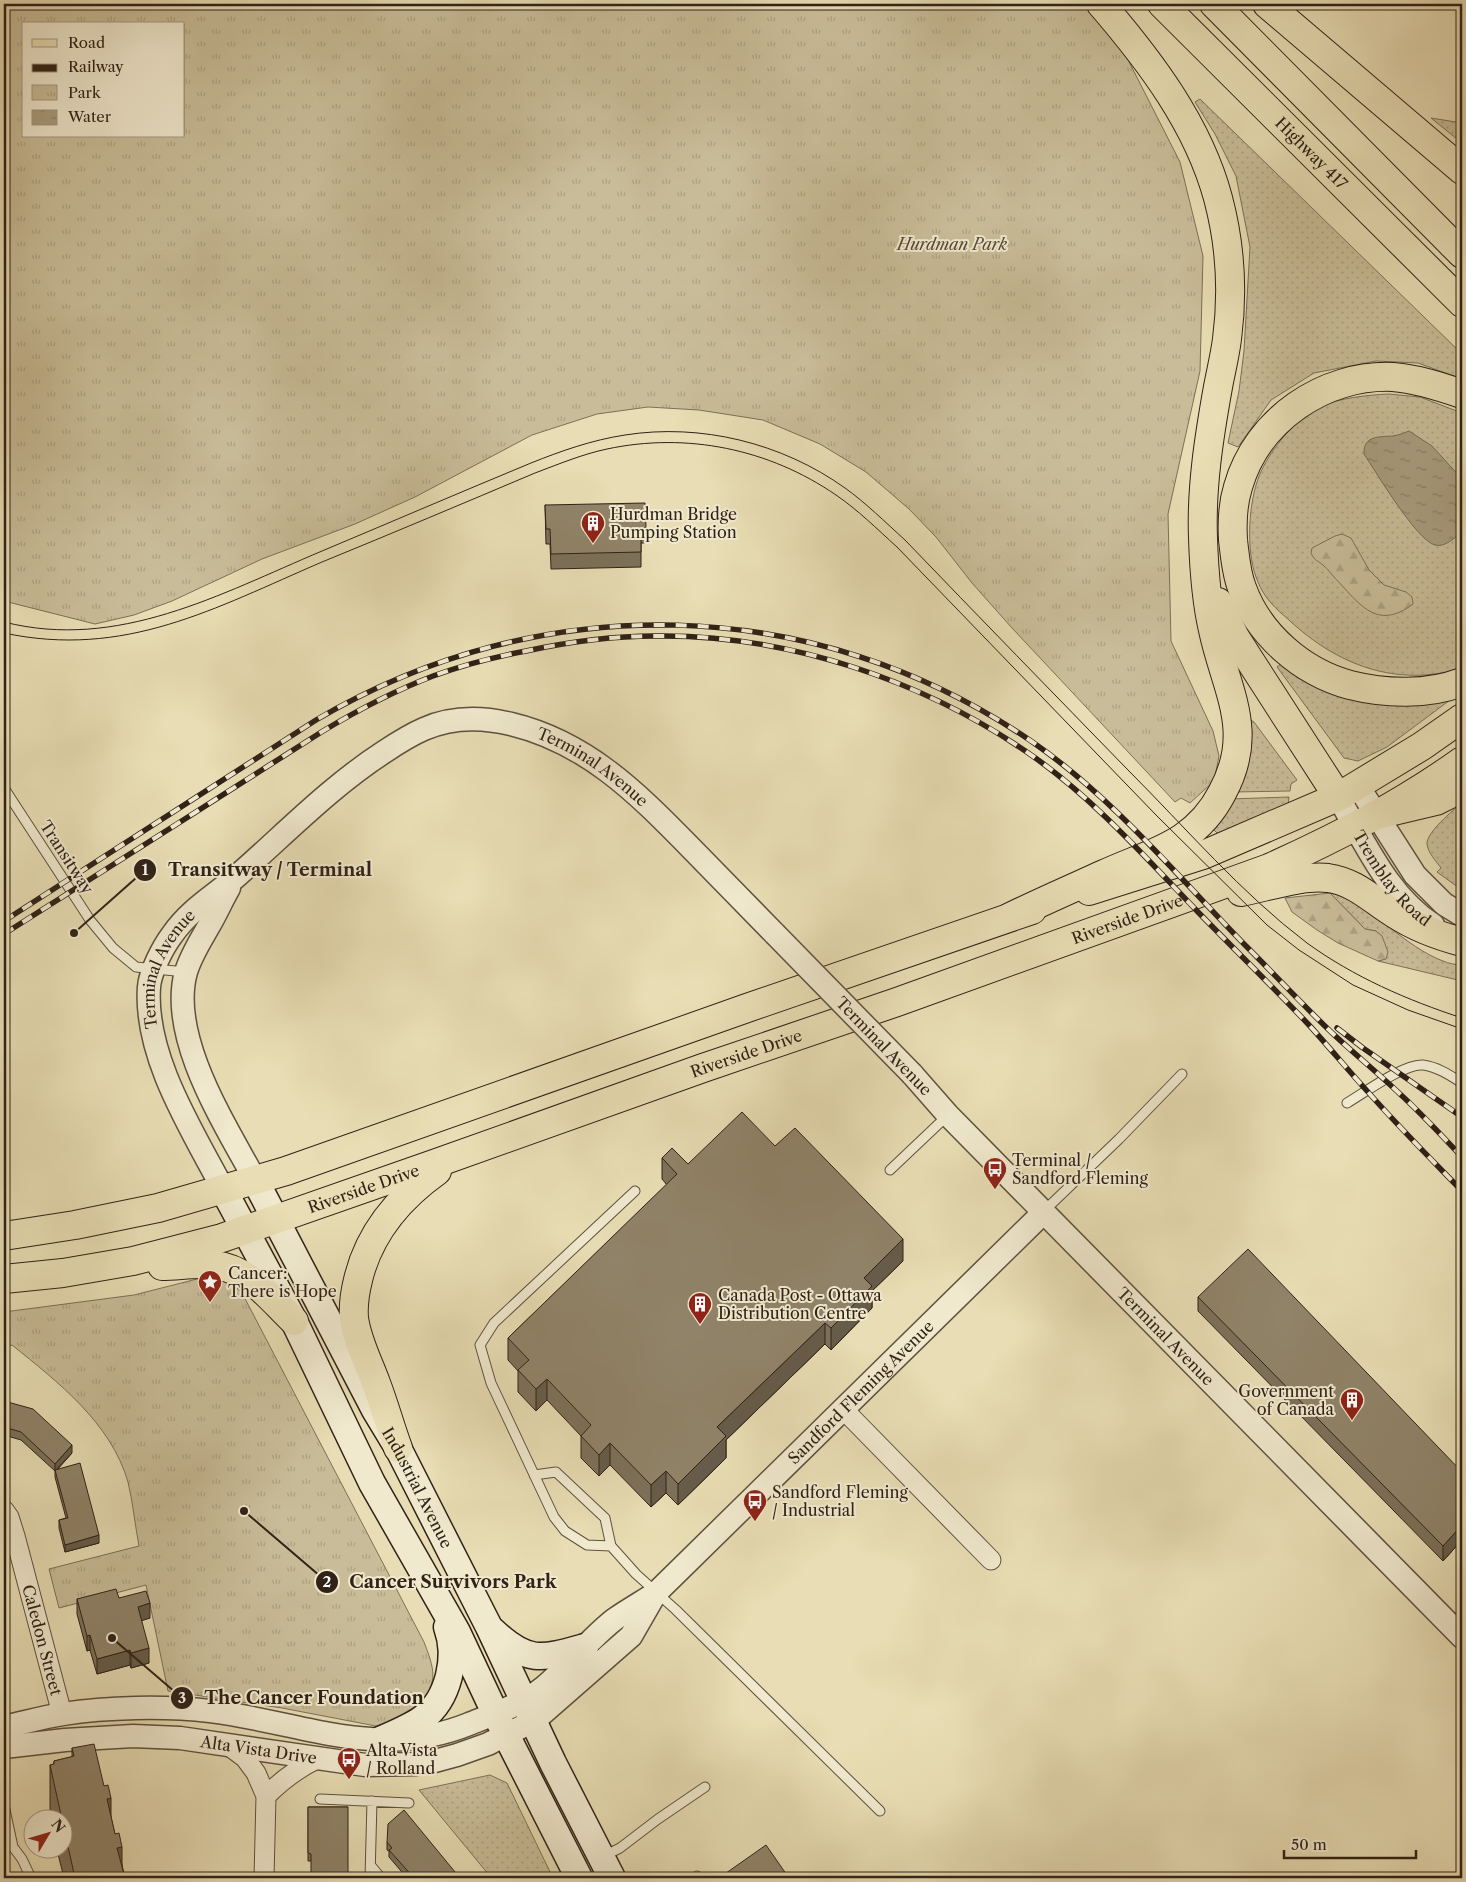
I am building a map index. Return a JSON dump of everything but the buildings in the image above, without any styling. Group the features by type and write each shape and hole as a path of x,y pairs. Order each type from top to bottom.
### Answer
{"main road":[{"path":"1010,917 1108,872 1171,846 1201,822 1213,808 1232,772 1238,748 1236,709 1213,632 1207,601 1202,515 1206,460 1227,340 1230,294 1219,200 1201,148 1187,122 1142,51 1101,4"},
{"name":"Highway 417","path":"1162,4 1462,303"},
{"path":"1214,4 1462,254"},
{"path":"1267,4 1462,170"},
{"path":"1462,394 1420,380 1393,377 1353,381 1314,394 1281,418 1266,434 1253,453 1238,487 1233,532 1235,558 1241,586 1250,608 1264,628 1299,661 1318,673 1340,682 1372,690 1408,691 1433,689 1462,682"},
{"path":"1204,568 1234,637 1348,791"},
{"path":"4,1236 75,1225 158,1208 286,1171 1010,917 1203,855 1348,791 1422,746 1462,718"},
{"name":"Riverside Drive","path":"4,1279 95,1268 175,1252 244,1230 703,1068 897,1002 1269,868 1327,842 1367,821 1462,761"},
{"path":"1367,821 1436,801 1462,788"},
{"path":"1154,910 1291,882 1327,878 1359,888 1395,914 1440,936 1462,942"},
{"path":"398,1448 376,1382 358,1338 354,1316 355,1292 360,1271 376,1234 392,1211 426,1179 471,1151"},
{"name":"Industrial Avenue","path":"254,1180 374,1410 398,1448 489,1627 553,1763 607,1868"},
{"path":"223,1189 294,1321 372,1483 457,1632 500,1724 578,1878"},
{"path":"95,1268 217,1265 243,1274 255,1282 294,1321"},
{"path":"380,1740 423,1718 439,1700 449,1677 451,1649 448,1630 429,1582"},
{"path":"489,1627 509,1646 519,1652 538,1657 553,1656 585,1646"}],"street":[{"name":"Terminal Avenue","path":"223,1189 185,1117 163,1064 150,1016 149,985 154,969 171,936 196,908 236,877 325,796 368,762 399,742 425,728 458,720 485,719 512,724 555,740 598,763 650,807 912,1074 948,1115 1462,1638"},
{"name":"Tremblay Road","path":"1348,791 1367,821 1415,875 1444,904 1462,915"},
{"name":"Tremblay Road","path":"1367,821 1384,875 1410,908 1443,932 1462,942"},
{"name":"Terminal Avenue","path":"236,877 200,940 186,972 183,1007 190,1046 211,1097 254,1180"},
{"name":"Sandford Fleming Avenue","path":"529,1710 544,1687 585,1646 614,1620 656,1593 1044,1212"},
{"path":"843,1409 991,1560"},
{"name":"Caledon Street","path":"4,1510 15,1536 62,1714"},
{"name":"Sandford Fleming Avenue","path":"529,1710 630,1636 656,1593"},
{"name":"Alta Vista Drive","path":"4,1727 62,1714 148,1709 209,1711 361,1739 380,1740 431,1736 468,1725 500,1724"},
{"name":"Alta Vista Drive","path":"4,1747 65,1740 133,1736 180,1738 365,1765 416,1764 457,1755 500,1724 529,1710"},
{"path":"229,1746 245,1758 256,1773 266,1796 264,1878"},
{"path":"266,1796 296,1769 317,1759"}],"lane":[{"name":"Transitway","path":"4,788 90,920 113,948 136,967 186,972"},
{"path":"1347,1102 1397,1073 1417,1065 1439,1070 1462,1083"},
{"path":"1044,1212 1119,1140 1182,1074"},
{"path":"890,1170 948,1115"},
{"path":"611,1546 587,1545 565,1530 554,1517 491,1383 480,1345 494,1323 635,1191"},
{"path":"534,1475 556,1472 576,1489 605,1518 611,1546 636,1574 676,1610 880,1811"},
{"path":"607,1868 620,1848 705,1787"},
{"path":"320,1799 409,1802"},
{"path":"370,1878 372,1801"},
{"path":"4,1805 6,1823 13,1846 22,1858 31,1878"},
{"path":"371,1866 381,1878"}],"green space":[{"name":"Hurdman Park","path":"4,4 1083,4 1122,48 1180,162 1203,256 1200,371 1168,514 1171,641 1213,731 1219,756 1214,781 1190,803 1181,798 1175,802 1012,628 972,583 936,537 909,509 866,472 820,444 763,420 699,410 648,407 597,414 532,435 415,497 355,524 262,559 172,601 134,615 95,624 4,601"},
{"path":"1200,99 1462,354 1462,379 1418,363 1376,361 1314,373 1271,400 1238,447 1228,443 1239,391 1244,351 1250,247 1236,176 1215,134 1195,102"},
{"path":"1431,118 1462,123 1462,143"},
{"path":"1389,394 1420,397 1462,413 1462,668 1438,674 1414,675 1391,673 1369,668 1327,649 1308,636 1271,603 1261,588 1254,571 1250,546 1250,519 1254,493 1261,472 1282,439 1300,420 1319,407 1335,401"},
{"path":"1342,534 1351,538 1369,570 1384,585 1406,592 1412,597 1413,604 1400,612 1378,615 1360,604 1311,553 1312,548"},
{"path":"1281,664 1446,693 1450,700 1387,747 1358,761 1344,758 1277,667"},
{"path":"1248,718 1254,722 1297,780 1291,784 1290,791 1233,792"},
{"path":"1289,797 1288,806 1219,835 1208,824 1229,799"},
{"path":"1462,803 1462,890 1437,872 1441,868 1431,854 1427,844 1435,828"},
{"path":"1330,893 1355,901 1429,955 1445,962 1462,966 1462,981 1378,961 1385,959 1376,931 1365,929"},
{"path":"1330,893 1365,929 1376,931 1382,936 1388,952 1386,959 1378,961 1338,943 1292,912 1285,898"},
{"path":"201,1278 221,1279 240,1289 424,1642 433,1678 418,1712 381,1727 282,1708 168,1691 146,1585 59,1608 49,1569 139,1546 131,1498 128,1482 120,1461 96,1422 64,1389 12,1345 4,1348 4,1312 134,1295"},
{"path":"490,1775 507,1783 553,1878 489,1878 489,1875 419,1790"}],"water":[{"path":"1409,431 1432,446 1462,479 1462,532 1450,542 1439,546 1427,541 1418,532 1397,505 1364,454 1364,448 1369,440 1378,437 1395,436"}],"tram line":[{"path":"4,622 46,629 87,629 128,624 168,614 207,600 531,463 565,450 601,440 654,432 683,432 740,440 768,448 821,472 845,488 875,513 905,540 1214,859 1283,924 1307,943 1362,977 1401,995 1462,1018"},
{"path":"4,633 48,639 90,639 130,634 206,612 571,459 598,451 637,444 697,444 726,448 783,466 810,479 860,513 897,547 1157,816 1267,925 1299,950 1353,985 1408,1010 1462,1029"}],"railway":[{"path":"4,921 316,720 403,677 493,646 584,629 677,625 769,634 860,657 947,692 1031,741 1061,763 1118,813 1308,1010 1408,1102 1462,1157"},
{"path":"4,934 323,731 376,701 433,676 502,656 606,638 655,636 755,643 805,653 854,667 902,685 948,706 992,730 1057,774 1120,831 1282,997 1391,1117 1462,1191"},
{"path":"1337,1028 1462,1117"}],"place":[{"name":"Hurdman Bridge Pumping Station","path":"593,544"},
{"name":"Transitway / Terminal","path":"74,933"},
{"name":"Terminal / Sandford Fleming","path":"995,1190"},
{"name":"Cancer: There is Hope","path":"210,1303"},
{"name":"Canada Post - Ottawa Distribution Centre","path":"700,1325"},
{"name":"Government of Canada","path":"1352,1421"},
{"name":"Cancer Survivors Park","path":"244,1511"},
{"name":"Sandford Fleming / Industrial","path":"755,1522"},
{"name":"The Cancer Foundation","path":"112,1638"},
{"name":"Alta Vista / Rolland","path":"349,1780"}]}
